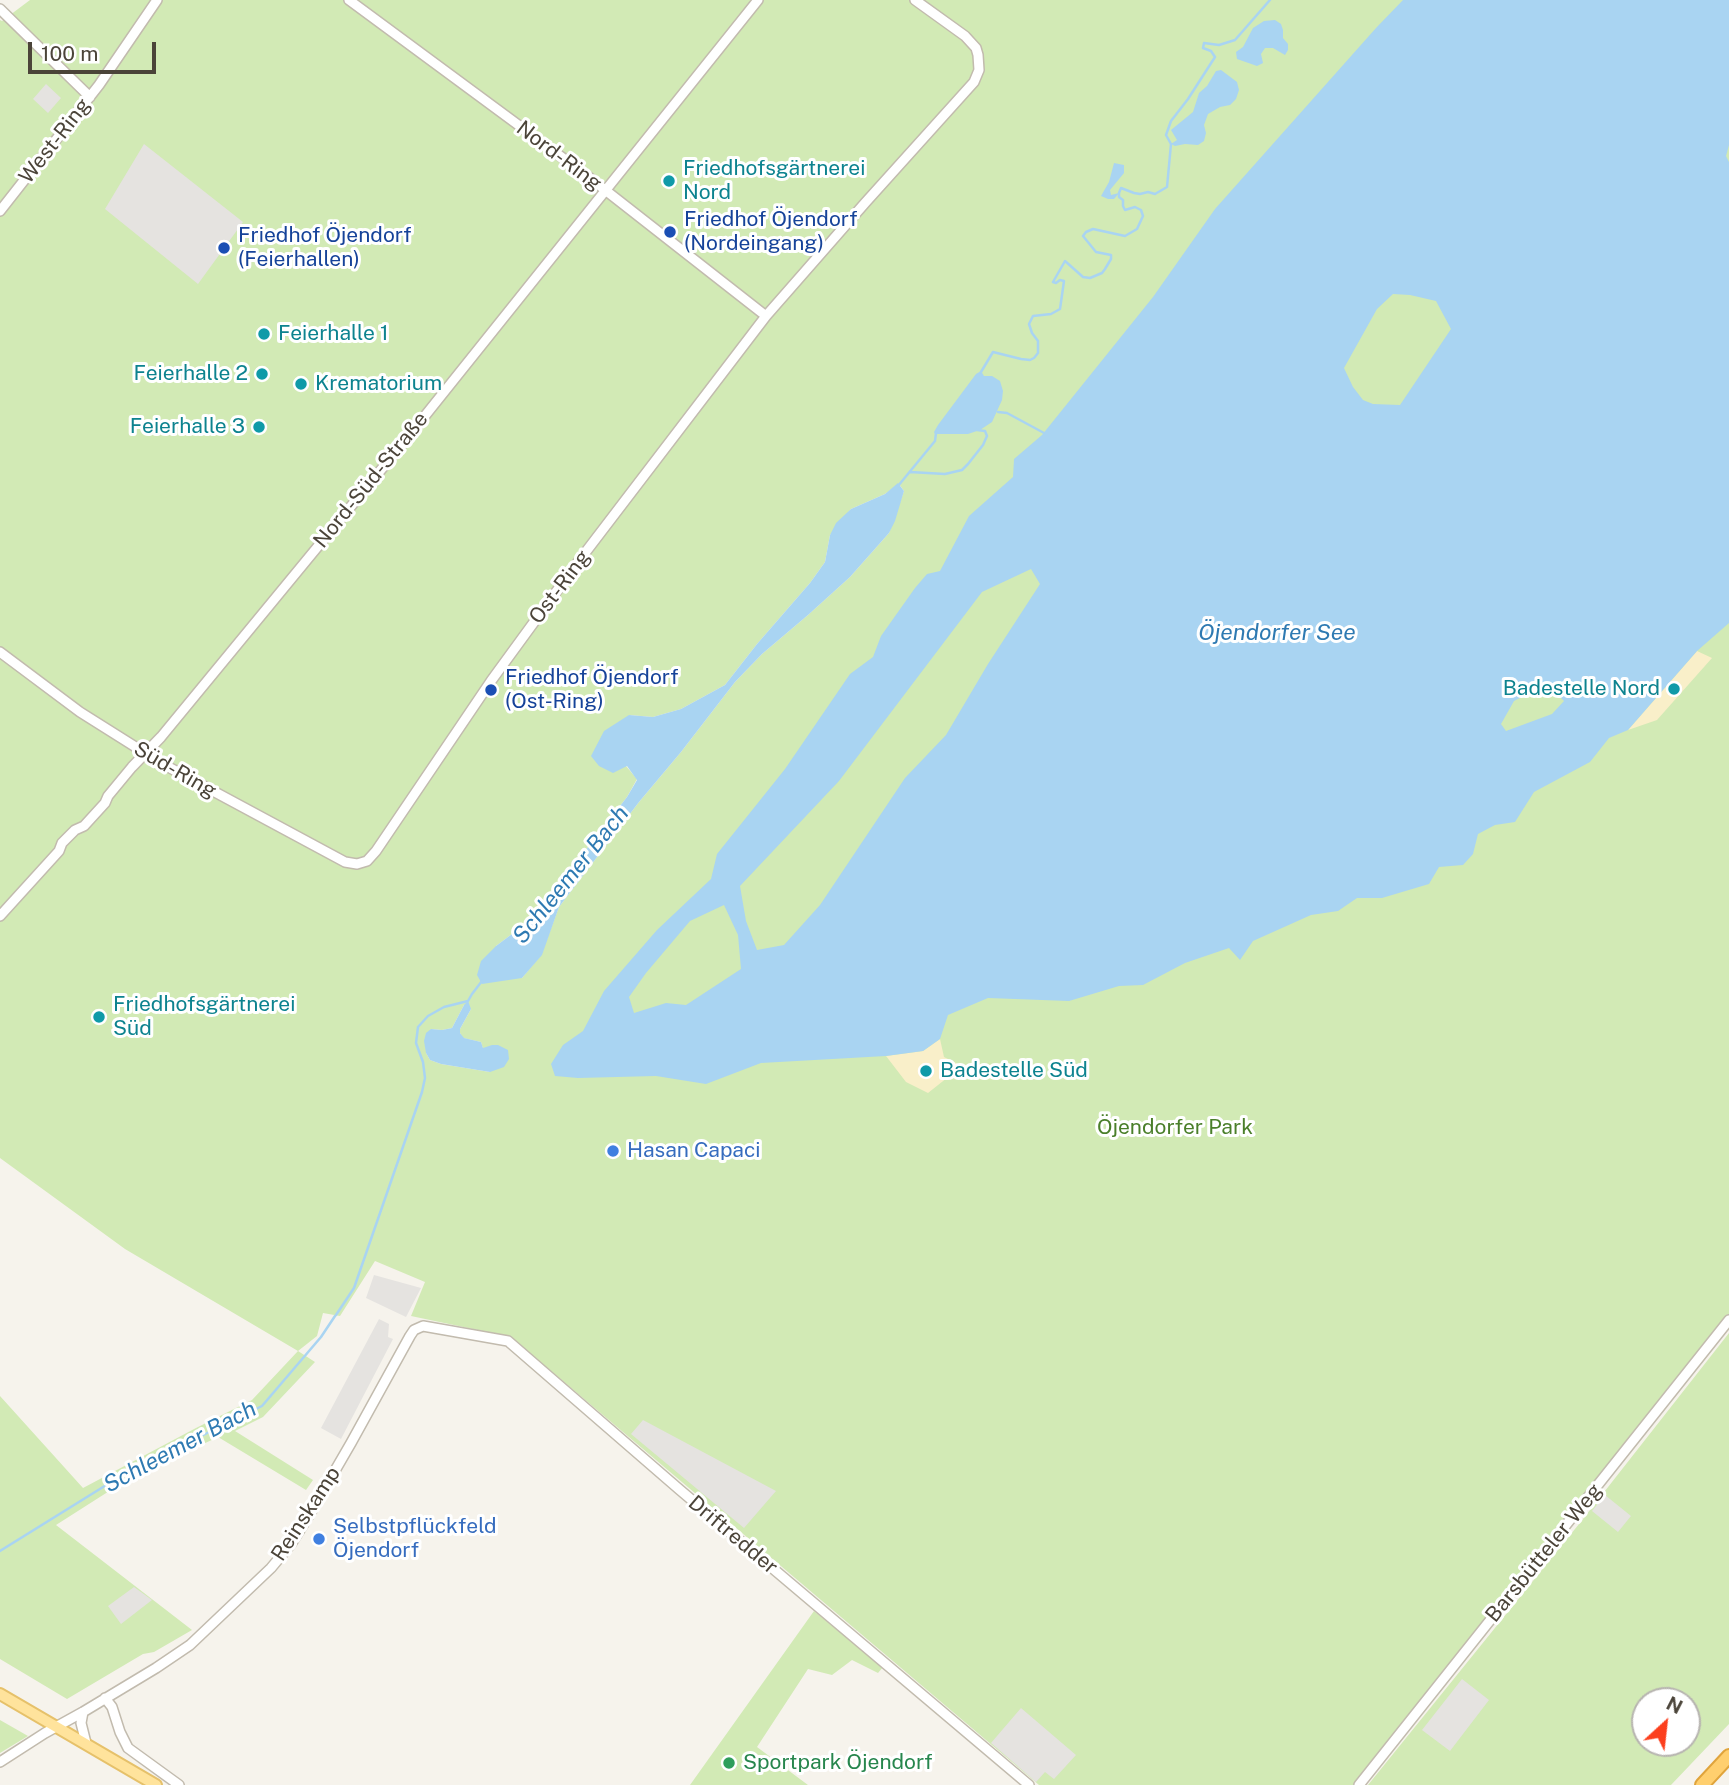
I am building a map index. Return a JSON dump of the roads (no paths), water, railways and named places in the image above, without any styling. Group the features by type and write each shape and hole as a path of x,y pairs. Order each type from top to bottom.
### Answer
{"highway":[{"path":"1702,1785 1729,1756"}],"main road":[{"path":"0,1693 156,1785"}],"street":[{"name":"West-Ring","path":"0,211 90,97 157,0"},
{"name":"Nord-Ring","path":"349,0 660,231 766,316"},
{"name":"Nord-Süd-Straße","path":"0,916 59,851 62,843 75,830 84,826 132,767 146,754 408,437 758,0"},
{"path":"766,316 865,202 969,89 977,76 978,55 971,42 915,0"},
{"path":"0,9 90,97"},
{"name":"Ost-Ring","path":"362,864 373,856 487,686 567,577 766,316"},
{"name":"Süd-Ring","path":"0,652 80,712 146,754 345,862 362,864"},
{"name":"Barsbütteler Weg","path":"1359,1785 1729,1321"},
{"name":"Driftredder","path":"419,1328 429,1327 508,1341 690,1499 1029,1785"},
{"name":"Reinskamp","path":"0,1762 190,1645 271,1568 291,1544 311,1512 410,1336 419,1328"},
{"path":"105,1698 112,1707 128,1748 180,1785"},
{"path":"83,1712 80,1723 86,1743"}],"water":[{"name":"Öjendorfer See","path":"1403,0 1729,0 1729,145 1726,156 1729,162 1729,623 1697,651 1628,730 1609,738 1590,762 1534,792 1515,822 1495,825 1478,834 1473,854 1463,865 1439,867 1429,884 1382,898 1357,898 1338,911 1311,915 1253,941 1240,960 1229,948 1185,963 1143,985 1119,986 1069,1001 988,998 948,1015 940,1039 923,1051 886,1056 761,1063 706,1084 656,1076 555,1076 551,1064 563,1045 583,1031 604,991 657,930 711,879 717,854 785,769 850,674 873,657 881,636 915,588 927,574 940,571 969,516 1013,477 1014,459 1042,435 1153,297 1215,209","holes":["1393,294 1436,301 1451,329 1400,405 1373,404 1363,400 1344,368 1377,309","1031,569 1040,584 946,735 905,778 820,905 784,945 757,950 746,921 740,886 839,781 982,592","1547,684 1564,701 1552,714 1506,731 1501,724 1514,701","724,905 738,935 741,969 686,1005 666,1003 634,1013 629,997 690,921"]},
{"path":"1275,20 1281,24 1283,38 1288,44 1285,55 1273,48 1265,48 1261,54 1263,63 1257,66 1237,59 1236,52 1243,47 1253,28 1264,21"},
{"path":"1221,70 1237,82 1239,90 1236,99 1230,105 1208,114 1204,125 1204,141 1198,145 1171,144 1177,140 1171,130 1193,112 1199,93 1216,71"},
{"path":"1114,163 1124,165 1124,173 1110,190 1111,195 1119,193 1114,199 1108,199 1101,196 1109,182"},
{"path":"981,371 984,376 992,376 1000,381 1003,391 992,422 968,434 935,434 938,425"},
{"path":"898,483 904,491 889,533 850,577 762,654 735,682 559,907 542,955 522,978 482,984 477,975 481,961 532,919 627,797 637,780 627,766 613,773 599,766 591,756 604,731 629,715 653,717 681,709 725,685 825,562 830,535 836,523 851,509 885,494"},
{"path":"468,1001 471,1009 460,1033 464,1038 481,1042 483,1048 498,1045 508,1050 509,1059 504,1067 490,1072 441,1064 430,1060 426,1053 426,1033 431,1029 452,1028"}],"waterway":[{"name":"Schleemer Bach","path":"981,372 993,352 1030,360 1038,353 1038,341 1029,324 1033,316 1051,314 1060,309 1064,281 1053,282 1065,261 1083,277 1090,278 1102,273 1111,255 1096,252 1083,236 1086,232 1093,229 1125,236 1137,229 1143,216 1141,210 1135,207 1125,210 1119,193 1121,188 1134,193 1155,194 1167,187 1171,144 1166,135 1171,121 1215,57 1211,51 1203,48 1204,43 1219,45 1235,40 1270,0"},
{"path":"998,412 1007,413 1044,433"},
{"name":"Schleemer Bach","path":"910,472 945,474 962,470 983,445 987,436 985,431 977,430"},
{"name":"Schleemer Bach","path":"898,486 935,441 936,433"},
{"name":"Schleemer Bach","path":"336,1315 354,1288 422,1092 425,1078 416,1043 418,1027 428,1016 444,1007 468,1001 482,981"},
{"name":"Schleemer Bach","path":"0,1551 124,1474 262,1406 321,1337 335,1316"}],"place":[{"name":"Friedhofsgärtnerei Nord","path":"669,181"},
{"name":"Friedhof Öjendorf (Nordeingang)","path":"670,232"},
{"name":"Friedhof Öjendorf (Feierhallen)","path":"224,248"},
{"name":"Feierhalle 1","path":"264,334"},
{"name":"Feierhalle 2","path":"262,374"},
{"name":"Krematorium","path":"301,384"},
{"name":"Feierhalle 3","path":"259,427"},
{"name":"Badestelle Nord","path":"1674,689"},
{"name":"Friedhof Öjendorf (Ost-Ring)","path":"491,690"},
{"name":"Friedhofsgärtnerei Süd","path":"99,1017"},
{"name":"Badestelle Süd","path":"926,1071"},
{"name":"Hasan Capaci","path":"613,1151"},
{"name":"Selbstpflückfeld Öjendorf","path":"319,1539"},
{"name":"Sportpark Öjendorf","path":"729,1763"}],"park label":[{"name":"Öjendorfer Park","path":"1175,1128"}]}
